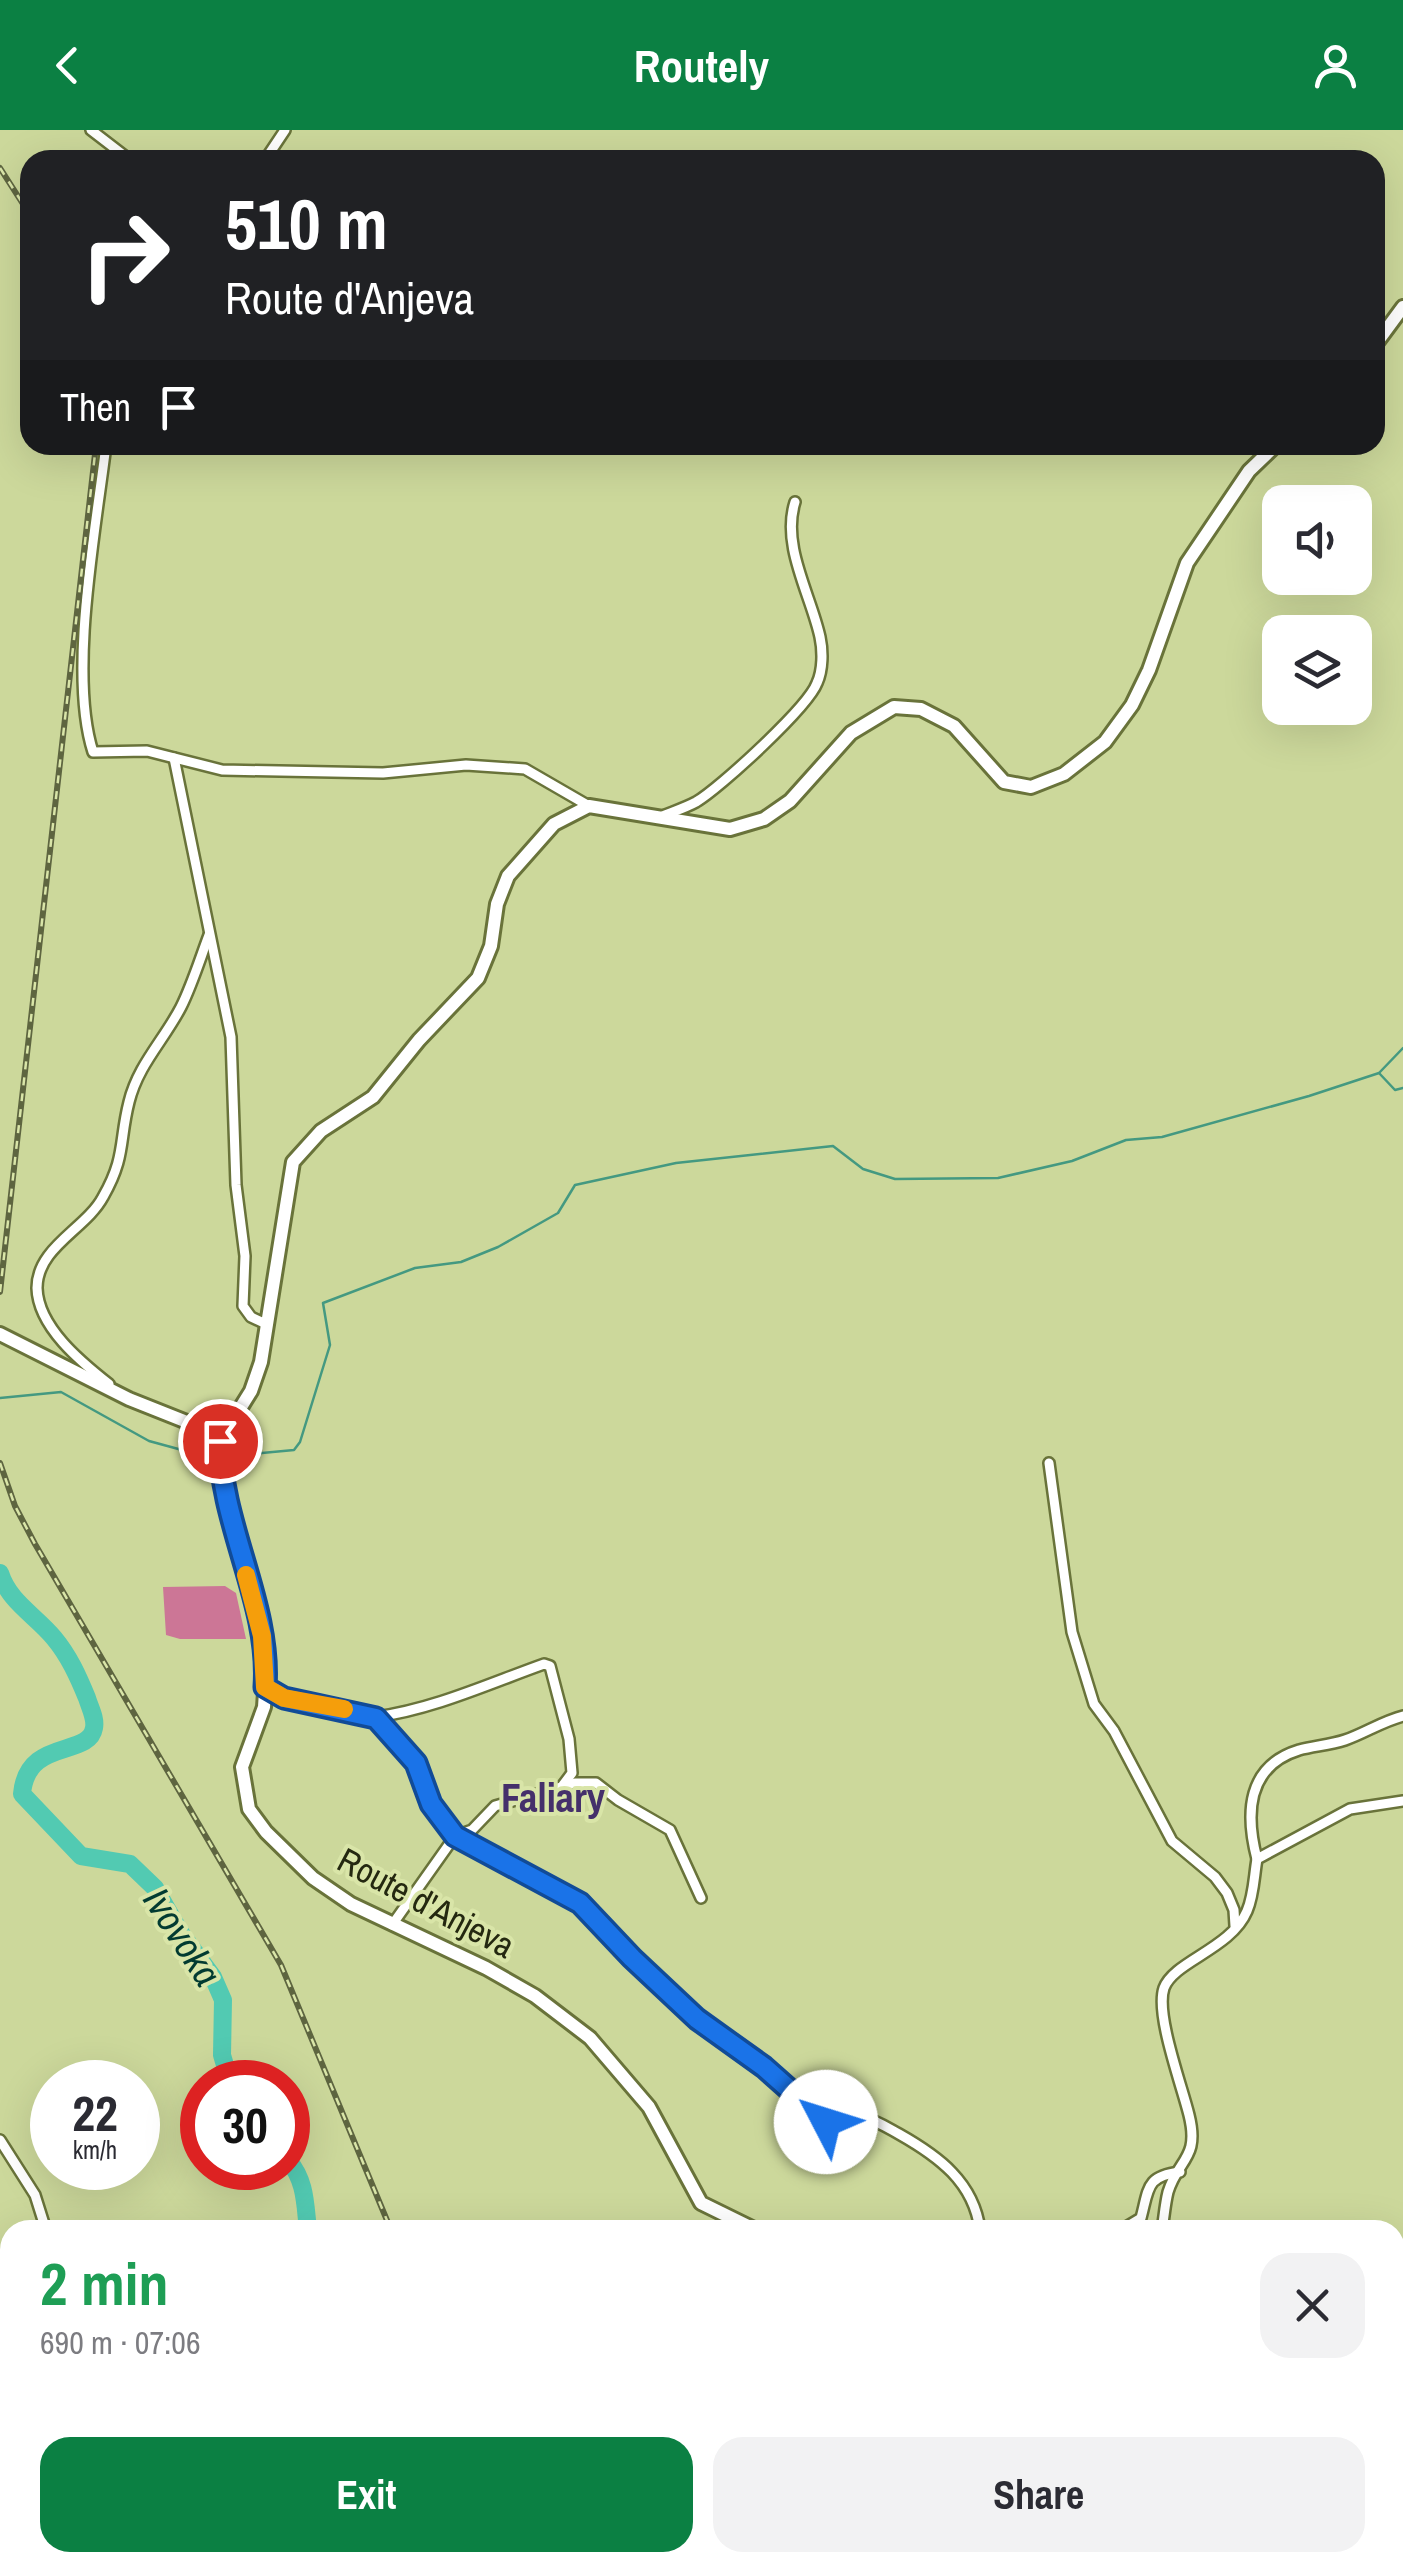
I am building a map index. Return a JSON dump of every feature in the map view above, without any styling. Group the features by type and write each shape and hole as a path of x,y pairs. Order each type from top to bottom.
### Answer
{"street":[{"path":"91,130 117,150"},
{"path":"1385,331 1403,307"},
{"path":"105,455 85,625 84,726 93,752 146,751 222,770 383,773 466,764 526,769 590,806 730,829 764,819 790,800 851,732 894,707 921,709 954,726 1004,782 1032,787 1064,774 1105,742 1132,705 1149,670 1187,563 1248,471 1265,455"},
{"path":"658,818 695,802 718,784 792,715 817,685 820,640 794,544 790,517 795,502"},
{"path":"174,758 231,1036 236,1185 245,1256 244,1306 250,1316 266,1324"},
{"path":"0,1334 129,1399 192,1423 220,1444 256,1376 293,1162 321,1131 374,1097 419,1040 478,978 491,946 497,904 508,876 554,824 590,806"},
{"path":"129,1399 86,1366 56,1336 37,1291 44,1260 101,1202 121,1162 129,1101 146,1061 180,1008 210,933"},
{"path":"192,1423 232,1416"},
{"name":"Route d'Anjeva","path":"220,1444 262,1636 264,1707 242,1767 249,1809 266,1832 314,1878 351,1904 502,1977 535,1996 590,2038 649,2107 701,2203 736,2220"},
{"path":"1049,1463 1072,1632 1094,1704 1121,1743 1172,1841 1215,1877 1227,1893 1234,1910 1235,1929"},
{"path":"265,1687 284,1698 376,1718 427,1709 466,1691 544,1664 550,1666 571,1752 572,1772 562,1787"},
{"path":"1164,2220 1169,2189 1192,2155 1190,2116 1164,2020 1165,1985 1235,1929 1251,1896 1257,1859 1248,1820 1253,1788 1268,1767 1296,1751 1344,1740 1403,1716"},
{"path":"376,1718 416,1763 431,1804 455,1836 580,1903 697,2019 764,2067 817,2117 826,2122 860,2117 874,2120 934,2154 968,2192 979,2220"},
{"path":"392,1925 455,1836 472,1830 495,1806 562,1787 596,1783 670,1830 701,1898"},
{"path":"1257,1859 1350,1809 1403,1800"},
{"path":"0,2140 35,2195 43,2220"},
{"path":"1138,2220 1152,2180 1160,2174 1180,2172"}],"shaded area":[{"path":"225,1586 236,1593 246,1639 180,1639 166,1635 163,1587"}],"waterway":[{"path":"228,1456 294,1450 300,1442 330,1345 323,1303 415,1268 461,1262 498,1247 558,1213 575,1185 676,1163 833,1146 863,1169 895,1179 998,1178 1072,1161 1126,1140 1162,1137 1309,1096 1379,1073 1403,1048"},
{"path":"1379,1073 1395,1090 1403,1088"},
{"path":"0,1398 61,1392 149,1441 215,1459"},
{"name":"Ivovoka","path":"0,1573 16,1600 64,1652 94,1720 90,1737 35,1764 26,1776 22,1794 81,1856 130,1864 155,1888 180,1932 213,1977 223,2000 223,2060"},
{"name":"Ivovoka","path":"302,2190 307,2220"}],"railway":[{"path":"0,168 20,199"},
{"path":"0,1292 95,455"},
{"path":"0,1463 15,1506 35,1544 281,1965 387,2220"}],"slow traffic":[{"path":"246,1575 262,1636 265,1687 284,1698 344,1709"}],"district":[{"name":"Faliary","path":"553,1798"}],"route":[{"path":"220,1441 221,1462 262,1636 265,1687 284,1698 376,1718 416,1763 431,1804 455,1836 580,1903 610,1937 697,2019 764,2067 826,2122"}]}
